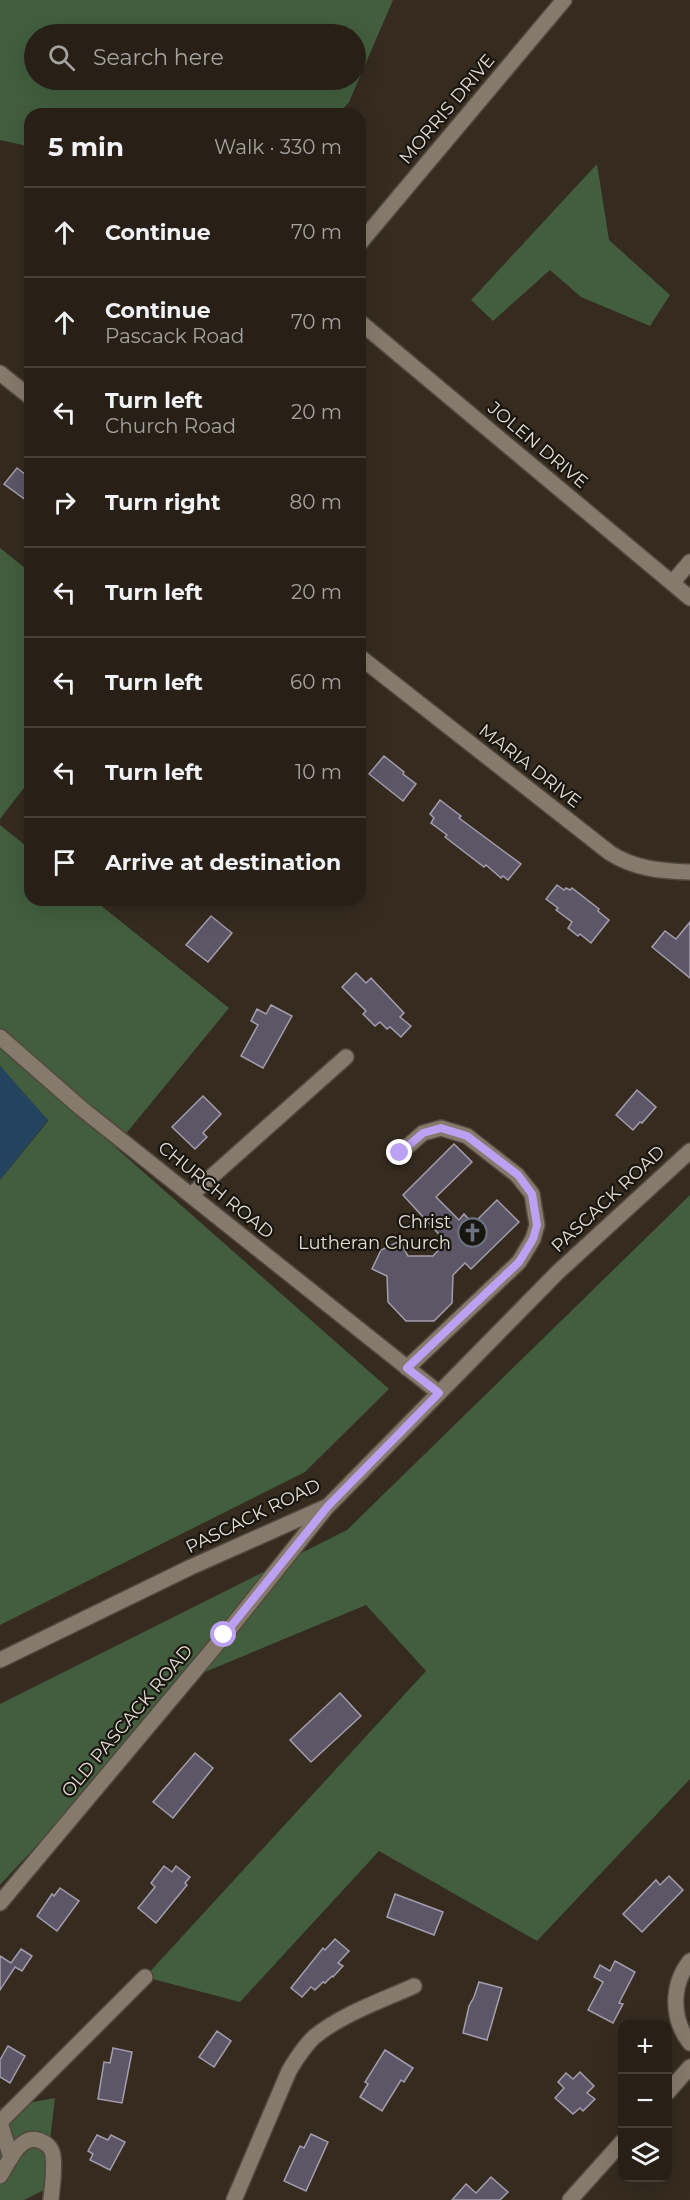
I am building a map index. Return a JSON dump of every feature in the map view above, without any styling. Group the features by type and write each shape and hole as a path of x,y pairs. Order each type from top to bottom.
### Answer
{"street":[{"name":"MORRIS DRIVE","path":"366,236 564,0"},
{"name":"JOLEN DRIVE","path":"366,327 690,598"},
{"path":"0,373 24,392"},
{"path":"672,583 690,562"},
{"name":"MARIA DRIVE","path":"366,662 610,854 636,866 654,870 690,872"},
{"name":"CHURCH ROAD","path":"0,1037 81,1108 439,1393"},
{"path":"191,1195 346,1057"},
{"path":"400,1153 423,1133 432,1130 441,1128 467,1136 518,1175 532,1194 537,1225 533,1239 519,1262 407,1368"},
{"name":"PASCACK ROAD","path":"0,1660 191,1567 328,1506 558,1272 690,1151"},
{"name":"OLD PASCACK ROAD","path":"0,1903 228,1631 328,1506"},
{"path":"690,1960 681,1974 676,1989 675,2004 684,2036 690,2043"},
{"path":"11,2158 0,2122 145,1977"},
{"path":"234,2200 289,2071 313,2038 333,2024 414,1986"},
{"path":"672,2087 690,2067"},
{"path":"0,2176 18,2147 24,2142 33,2140 43,2142 50,2148 53,2156 51,2200"},
{"path":"570,2200 618,2146"}],"green space":[{"path":"0,0 393,0 366,63 366,24 24,24 24,90 354,90 344,108 24,108 23,145 0,140"},
{"path":"597,164 609,240 670,295 650,326 581,297 550,270 493,321 471,300"},
{"path":"0,548 24,567 24,788 0,819"},
{"path":"0,825 24,844 24,906 102,906 229,1008 115,1147 389,1389 305,1472 0,1625 0,1180 48,1121 0,1066"},
{"path":"690,1195 690,1779 537,1941 379,1851 240,2002 145,1977 426,1671 366,1605 193,1677 0,1885 0,1704 347,1530"},
{"path":"55,2098 44,2190 24,2200 0,2200 0,2108"}],"water":[{"path":"0,1066 48,1120 0,1180"}],"building":[{"path":"17,468 24,473 24,499 4,484"},
{"path":"384,756 416,784 403,801 369,774"},
{"path":"440,800 461,816 459,818 521,864 508,880 503,876 501,878 486,865 484,867 445,837 447,835 431,823 434,818 430,814"},
{"path":"557,885 564,890 572,888 609,920 591,943 568,928 572,922 546,899"},
{"path":"211,916 232,933 208,962 186,945"},
{"path":"690,922 690,978 652,947 665,931 676,939"},
{"path":"356,973 366,983 371,978 404,1013 400,1017 411,1026 401,1037 380,1022 375,1026 363,1014 366,1011 342,987"},
{"path":"271,1005 292,1016 263,1068 241,1056 258,1025 251,1021 257,1009 266,1014"},
{"path":"637,1090 656,1107 633,1130 616,1115"},
{"path":"203,1096 221,1114 203,1133 207,1137 195,1149 172,1127"},
{"name":"Christ Lutheran Church","path":"454,1144 472,1162 436,1197 459,1220 464,1214 473,1224 497,1200 519,1222 471,1269 465,1263 453,1275 452,1303 434,1321 406,1321 388,1302 387,1276 372,1269 381,1250 400,1241 408,1256 433,1256 446,1242 403,1195"},
{"path":"340,1693 361,1716 311,1762 290,1740"},
{"path":"195,1753 213,1768 173,1818 153,1802"},
{"path":"164,1866 172,1872 176,1866 190,1877 185,1883 187,1885 156,1923 138,1908 155,1887 151,1883"},
{"path":"669,1876 683,1890 642,1932 623,1914 656,1880 660,1885"},
{"path":"60,1888 79,1901 57,1931 37,1916 52,1894 54,1896"},
{"path":"395,1894 443,1912 434,1935 387,1917"},
{"path":"335,1939 349,1951 338,1963 343,1966 333,1977 323,1982 315,1990 311,1987 302,1997 291,1988 323,1948 325,1950"},
{"path":"21,1949 32,1956 22,1971 15,1967 0,1990 0,1956 11,1963"},
{"path":"615,1961 635,1972 619,2003 623,2004 613,2023 588,2010 603,1982 594,1977 600,1965 610,1971"},
{"path":"479,1982 502,1988 487,2040 463,2033 469,2006"},
{"path":"217,2031 231,2041 214,2067 199,2057"},
{"path":"8,2046 25,2056 10,2083 0,2077 0,2060"},
{"path":"113,2048 132,2052 122,2103 98,2099 104,2062 110,2063"},
{"path":"385,2050 413,2068 404,2082 401,2080 382,2111 360,2097 368,2084 365,2082"},
{"path":"580,2072 594,2086 587,2093 595,2099 583,2111 580,2108 573,2114 555,2098 564,2088 558,2082 566,2073 573,2079"},
{"path":"311,2134 328,2142 306,2191 284,2181 300,2146 304,2148"},
{"path":"97,2135 108,2140 111,2135 125,2142 110,2170 90,2160 93,2154 88,2151"},
{"path":"491,2177 508,2192 500,2200 452,2200 466,2184 476,2193"}],"place":[{"name":"Christ Lutheran Church","path":"472,1232"}],"route":[{"path":"224,1635 328,1506 439,1393 407,1368 519,1262 533,1239 537,1225 532,1194 518,1175 467,1136 441,1128 423,1133 400,1153"}]}
